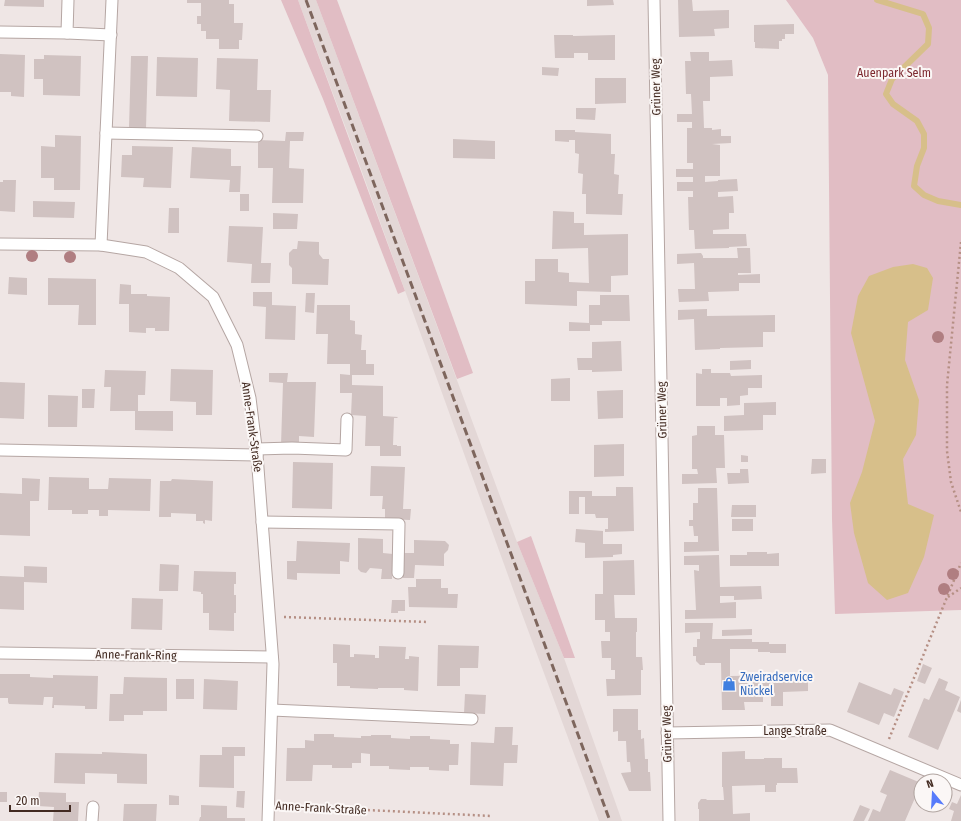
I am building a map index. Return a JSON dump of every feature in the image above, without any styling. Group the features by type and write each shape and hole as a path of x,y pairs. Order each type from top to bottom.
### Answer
{"street":[{"path":"67,33 68,0"},
{"path":"101,245 112,0"},
{"name":"Grüner Weg","path":"654,0 669,821"},
{"path":"0,32 111,35"},
{"path":"106,133 257,136"},
{"name":"Anne-Frank-Straße","path":"0,244 101,245 146,252 179,268 213,297 237,345 250,398 257,452 273,664 268,821"},
{"path":"0,450 257,452 292,448 346,450 347,419"},
{"path":"262,522 399,524 398,573"},
{"name":"Anne-Frank-Ring","path":"0,653 272,657"},
{"path":"272,710 472,719"},
{"name":"Lange Straße","path":"667,733 830,730 961,785"},
{"path":"92,821 93,807"}],"path":[{"path":"961,242 947,385 947,451 951,482 961,512"},
{"path":"883,753 961,563"},
{"path":"948,597 961,588"},
{"path":"269,617 428,622"},
{"name":"Anne-Frank-Straße","path":"269,806 492,816"}],"shaded area":[{"path":"298,0 316,0 517,542 564,658 622,821 599,821"},
{"path":"913,264 927,268 933,278 928,310 908,322 905,360 919,400 916,435 903,459 908,504 934,515 924,557 908,593 887,600 868,583 854,533 850,503 862,472 875,421 851,333 858,296 869,276 893,267"}],"green space":[{"path":"281,0 298,0 405,291 398,294 323,99"},
{"path":"316,0 337,0 473,373 457,379"},
{"name":"Auenpark Selm","path":"786,0 961,0 961,610 835,614 832,519 828,75 813,38"},
{"path":"531,536 575,658 564,658 517,542"}],"building":[{"path":"5,0 44,0 44,7 4,6"},
{"path":"187,0 229,0 229,4 234,4 234,23 243,23 242,40 239,40 239,49 219,49 219,39 206,39 206,31 201,31 201,24 197,24 197,16 201,16 201,3 187,3"},
{"path":"587,0 613,0 614,5 587,6"},
{"path":"678,0 692,0 693,11 729,10 729,28 714,29 715,36 679,37"},
{"path":"794,24 794,34 785,34 785,39 779,41 779,49 755,48 754,25"},
{"path":"554,35 615,35 615,60 588,60 588,53 574,53 574,58 555,58"},
{"path":"690,52 709,52 709,61 732,60 733,76 710,77 710,101 703,101 704,128 712,128 712,130 721,129 721,136 731,136 731,143 712,144 720,145 720,176 705,176 705,182 737,179 738,191 718,192 718,197 733,196 734,213 729,213 729,229 713,230 713,234 746,234 747,246 695,249 694,230 689,230 688,197 693,197 693,191 677,191 677,182 693,182 693,177 676,177 676,169 693,169 693,163 687,163 687,128 692,128 692,122 677,122 677,114 692,114 691,94 686,94 685,61 691,61"},
{"path":"0,54 25,55 24,97 11,96 11,92 0,92"},
{"path":"44,55 81,56 80,96 43,95 43,79 34,79 34,59 44,59"},
{"path":"131,56 148,56 146,128 129,128"},
{"path":"157,57 198,58 197,97 156,96"},
{"path":"217,58 258,59 257,90 271,90 270,122 229,121 230,90 216,89"},
{"path":"542,67 559,68 558,76 542,75"},
{"path":"595,78 626,78 626,103 595,104"},
{"path":"576,108 596,108 595,120 576,119"},
{"path":"555,130 575,130 575,132 611,134 611,154 615,154 614,174 619,175 618,194 623,194 622,215 586,214 586,194 582,194 583,174 578,173 579,154 575,153 575,140 569,140 569,142 555,141"},
{"path":"286,132 304,132 303,141 290,141 289,168 304,169 303,203 272,203 273,168 258,168 258,140 285,141"},
{"path":"55,135 81,136 80,190 54,190 54,178 41,178 41,146 55,147"},
{"path":"453,139 495,141 495,159 453,158"},
{"path":"132,146 173,147 171,188 143,187 144,178 121,177 122,155 132,155"},
{"path":"192,147 231,149 231,166 241,166 240,192 229,192 230,180 190,178"},
{"path":"3,180 16,180 15,212 0,211 0,182 3,182"},
{"path":"240,194 249,194 249,211 240,211"},
{"path":"33,201 75,202 74,218 33,217"},
{"path":"169,208 179,208 179,233 168,233"},
{"path":"553,211 574,212 574,223 584,223 584,235 628,234 628,275 611,276 611,292 577,291 577,306 525,304 525,281 535,281 535,259 558,259 558,272 569,273 569,282 589,283 588,248 552,249"},
{"path":"273,213 298,214 297,229 273,229"},
{"path":"229,226 263,227 261,263 271,263 270,283 251,283 252,264 227,262"},
{"path":"298,241 319,242 319,254 323,259 329,259 328,285 292,284 292,268 289,265 289,253 293,249 297,249"},
{"path":"737,248 750,248 751,273 738,273 738,275 760,274 760,283 739,283 739,291 708,292 709,301 679,302 678,289 695,289 694,263 677,264 677,254 701,253 703,258 738,258"},
{"path":"9,277 27,278 27,295 8,294"},
{"path":"48,278 96,279 96,325 78,325 79,305 48,305"},
{"path":"120,284 131,285 131,294 147,294 147,296 170,297 169,331 155,331 155,328 146,328 146,333 129,332 129,304 119,304"},
{"path":"253,292 272,292 272,305 296,306 295,340 265,339 266,307 253,306"},
{"path":"306,293 315,293 314,313 305,312"},
{"path":"600,295 629,295 630,321 602,321 602,325 590,325 590,331 569,331 569,322 589,323 589,305 600,305"},
{"path":"317,305 350,305 350,320 355,321 355,334 362,335 361,350 366,350 366,364 374,364 374,375 352,375 352,385 383,386 383,416 398,417 394,418 393,445 401,446 401,456 380,456 380,446 365,446 366,416 351,415 352,393 340,393 340,374 350,375 350,364 327,364 328,334 316,334"},
{"path":"707,309 707,316 775,315 775,332 763,332 763,347 695,350 694,319 678,320 678,310"},
{"path":"621,341 622,371 592,372 592,370 578,370 577,358 592,358 592,342"},
{"path":"751,360 751,369 730,370 730,361"},
{"path":"171,369 213,370 212,415 196,415 196,402 170,401"},
{"path":"702,369 711,369 711,373 730,373 731,376 762,375 762,388 748,388 748,395 740,396 740,405 727,406 727,398 720,398 720,406 696,406 696,373 702,374"},
{"path":"105,370 146,371 145,395 138,395 138,411 173,411 173,431 135,430 135,411 110,411 111,387 104,387"},
{"path":"269,373 288,373 287,382 316,382 314,437 299,436 299,445 281,445 283,383 269,382"},
{"path":"570,378 570,401 551,401 551,379"},
{"path":"0,382 25,383 24,419 0,418"},
{"path":"82,389 95,389 94,408 82,408"},
{"path":"623,390 623,418 598,419 597,391"},
{"path":"48,395 78,396 77,427 48,427"},
{"path":"776,402 776,415 763,415 763,430 724,431 724,416 744,415 744,403"},
{"path":"697,426 715,426 715,435 724,435 725,468 716,468 717,483 682,484 682,474 698,474 697,469 692,469 692,436 697,435"},
{"path":"624,444 624,476 594,477 594,445"},
{"path":"741,455 748,456 748,462 741,462"},
{"path":"812,459 826,459 826,473 811,474"},
{"path":"293,462 333,463 332,509 292,508"},
{"path":"371,466 405,467 403,509 411,509 410,520 385,519 385,509 382,509 383,496 370,496"},
{"path":"740,469 748,469 749,483 728,484 727,473 740,473"},
{"path":"49,477 89,478 89,489 108,489 109,478 151,479 150,511 108,510 108,516 99,516 99,510 88,510 88,514 72,514 72,510 48,510"},
{"path":"22,478 40,479 39,501 30,501 30,536 0,535 0,493 22,494"},
{"path":"172,479 213,481 212,521 205,520 205,524 203,521 196,521 196,514 171,513 171,517 159,517 160,481 171,481"},
{"path":"616,487 633,487 634,531 605,532 605,529 608,529 608,518 596,518 595,514 585,514 585,497 579,497 579,514 569,514 569,491 592,491 592,496 616,496"},
{"path":"698,488 717,488 719,551 684,552 684,542 698,542 698,536 694,536 693,526 689,526 689,520 693,520 693,503 698,503"},
{"path":"732,505 756,505 756,517 731,517"},
{"path":"732,519 753,519 753,531 732,531"},
{"path":"576,529 603,531 603,544 622,544 622,554 613,555 613,557 585,558 585,543 575,542"},
{"path":"358,538 383,539 383,553 393,554 392,579 381,579 382,569 370,568 366,573 361,572 358,569"},
{"path":"414,540 445,541 449,545 448,550 444,554 444,566 415,565 414,578 403,578 403,553 414,553"},
{"path":"297,541 350,543 349,562 340,561 340,574 297,573 297,580 287,579 287,561 296,561"},
{"path":"747,552 767,552 767,554 779,553 779,566 730,566 730,555 747,555"},
{"path":"719,555 720,587 761,586 762,599 734,600 734,596 720,596 720,603 736,602 736,618 685,619 685,610 696,610 694,570 699,571 699,565 684,565 684,556"},
{"path":"634,560 635,595 614,595 615,618 637,618 636,657 642,657 643,670 641,670 641,695 607,696 606,679 615,679 615,670 611,670 611,658 602,658 601,641 610,641 610,632 605,632 605,620 595,620 595,594 603,594 603,561"},
{"path":"160,564 179,565 178,591 159,591"},
{"path":"24,566 47,567 47,583 24,582 24,610 0,609 0,576 24,577"},
{"path":"194,571 236,572 236,584 234,584 234,595 236,595 236,613 234,613 234,631 209,630 209,613 203,613 203,594 201,594 201,592 193,591"},
{"path":"416,579 441,579 441,588 448,588 448,594 458,594 457,608 409,607 408,587 416,587"},
{"path":"132,598 163,599 162,630 131,629"},
{"path":"392,600 405,600 405,611 391,613"},
{"path":"685,623 713,623 712,639 752,639 752,642 786,644 786,653 758,652 758,649 730,649 730,676 793,675 793,681 808,680 808,691 783,692 783,706 771,706 771,692 763,692 763,702 744,702 745,710 722,710 721,663 705,663 705,665 700,665 696,661 696,656 693,656 693,647 697,647 697,639 700,639 700,632 685,633"},
{"path":"752,629 752,635 722,636 722,630"},
{"path":"333,644 350,645 350,657 354,657 354,654 375,655 375,658 379,658 379,646 406,647 405,659 409,659 409,656 419,657 418,691 404,690 404,688 378,689 337,686 337,663 333,663"},
{"path":"438,645 479,646 478,668 460,668 460,686 437,686"},
{"path":"923,664 932,668 925,684 917,681"},
{"path":"0,674 30,674 30,677 53,678 53,675 98,676 97,709 85,709 85,706 54,705 54,708 52,708 53,697 44,697 43,705 9,704 8,698 0,698"},
{"path":"124,677 167,678 167,711 143,711 143,715 124,715 124,721 109,721 110,694 123,694"},
{"path":"939,678 948,682 945,690 960,697 938,750 908,737 924,698 929,700"},
{"path":"176,679 194,679 194,699 176,699"},
{"path":"204,679 238,681 237,710 203,709"},
{"path":"859,682 891,695 894,688 904,692 894,717 884,713 879,725 847,712"},
{"path":"465,694 486,695 485,714 464,713"},
{"path":"961,700 961,713 957,711"},
{"path":"613,709 638,709 638,730 641,730 641,739 644,738 645,759 648,759 648,772 650,772 651,791 629,791 621,773 631,772 630,762 627,762 626,741 618,741 618,731 613,732"},
{"path":"495,727 513,727 512,745 518,745 517,763 504,763 503,786 470,785 471,742 494,743"},
{"path":"314,734 334,734 334,737 361,738 361,736 371,735 391,735 391,738 410,739 410,736 430,736 430,739 450,740 450,744 459,744 458,765 449,765 449,771 429,770 429,767 410,767 410,770 389,769 389,766 370,766 370,754 361,753 361,763 352,763 352,768 332,768 332,765 313,765 312,781 286,781 287,748 305,748 305,740 314,741"},
{"path":"222,747 245,747 245,756 234,756 234,788 199,787 200,755 222,755"},
{"path":"745,751 745,759 782,758 782,768 797,768 798,783 777,783 776,792 765,792 765,785 732,786 733,814 750,813 750,821 699,821 698,803 701,799 724,800 722,787 722,752"},
{"path":"102,752 147,754 147,784 117,783 117,774 85,773 85,784 54,783 55,753 102,754"},
{"path":"890,770 913,780 913,802 905,821 868,821 873,809 880,812 887,795 880,792"},
{"path":"237,791 245,791 244,808 236,807"},
{"path":"0,792 7,792 7,802 0,802"},
{"path":"39,792 66,793 66,802 79,802 78,821 53,821 54,807 38,806"},
{"path":"169,795 179,796 179,805 169,805"},
{"path":"961,795 961,821 951,821 954,811 953,802 957,804"},
{"path":"124,804 157,804 156,821 123,821"},
{"path":"201,805 227,806 227,818 245,818 245,821 199,821 201,817"},
{"path":"860,805 870,809 864,821 853,821"}],"waterway":[{"path":"877,0 923,14 929,28 928,44 892,79 886,94 893,104 917,121 924,134 924,148 917,166 914,186 924,195 938,201 961,205"}],"railway":[{"path":"306,0 610,821"}],"place":[{"name":"Zweiradservice Nückel","path":"729,684"}]}
